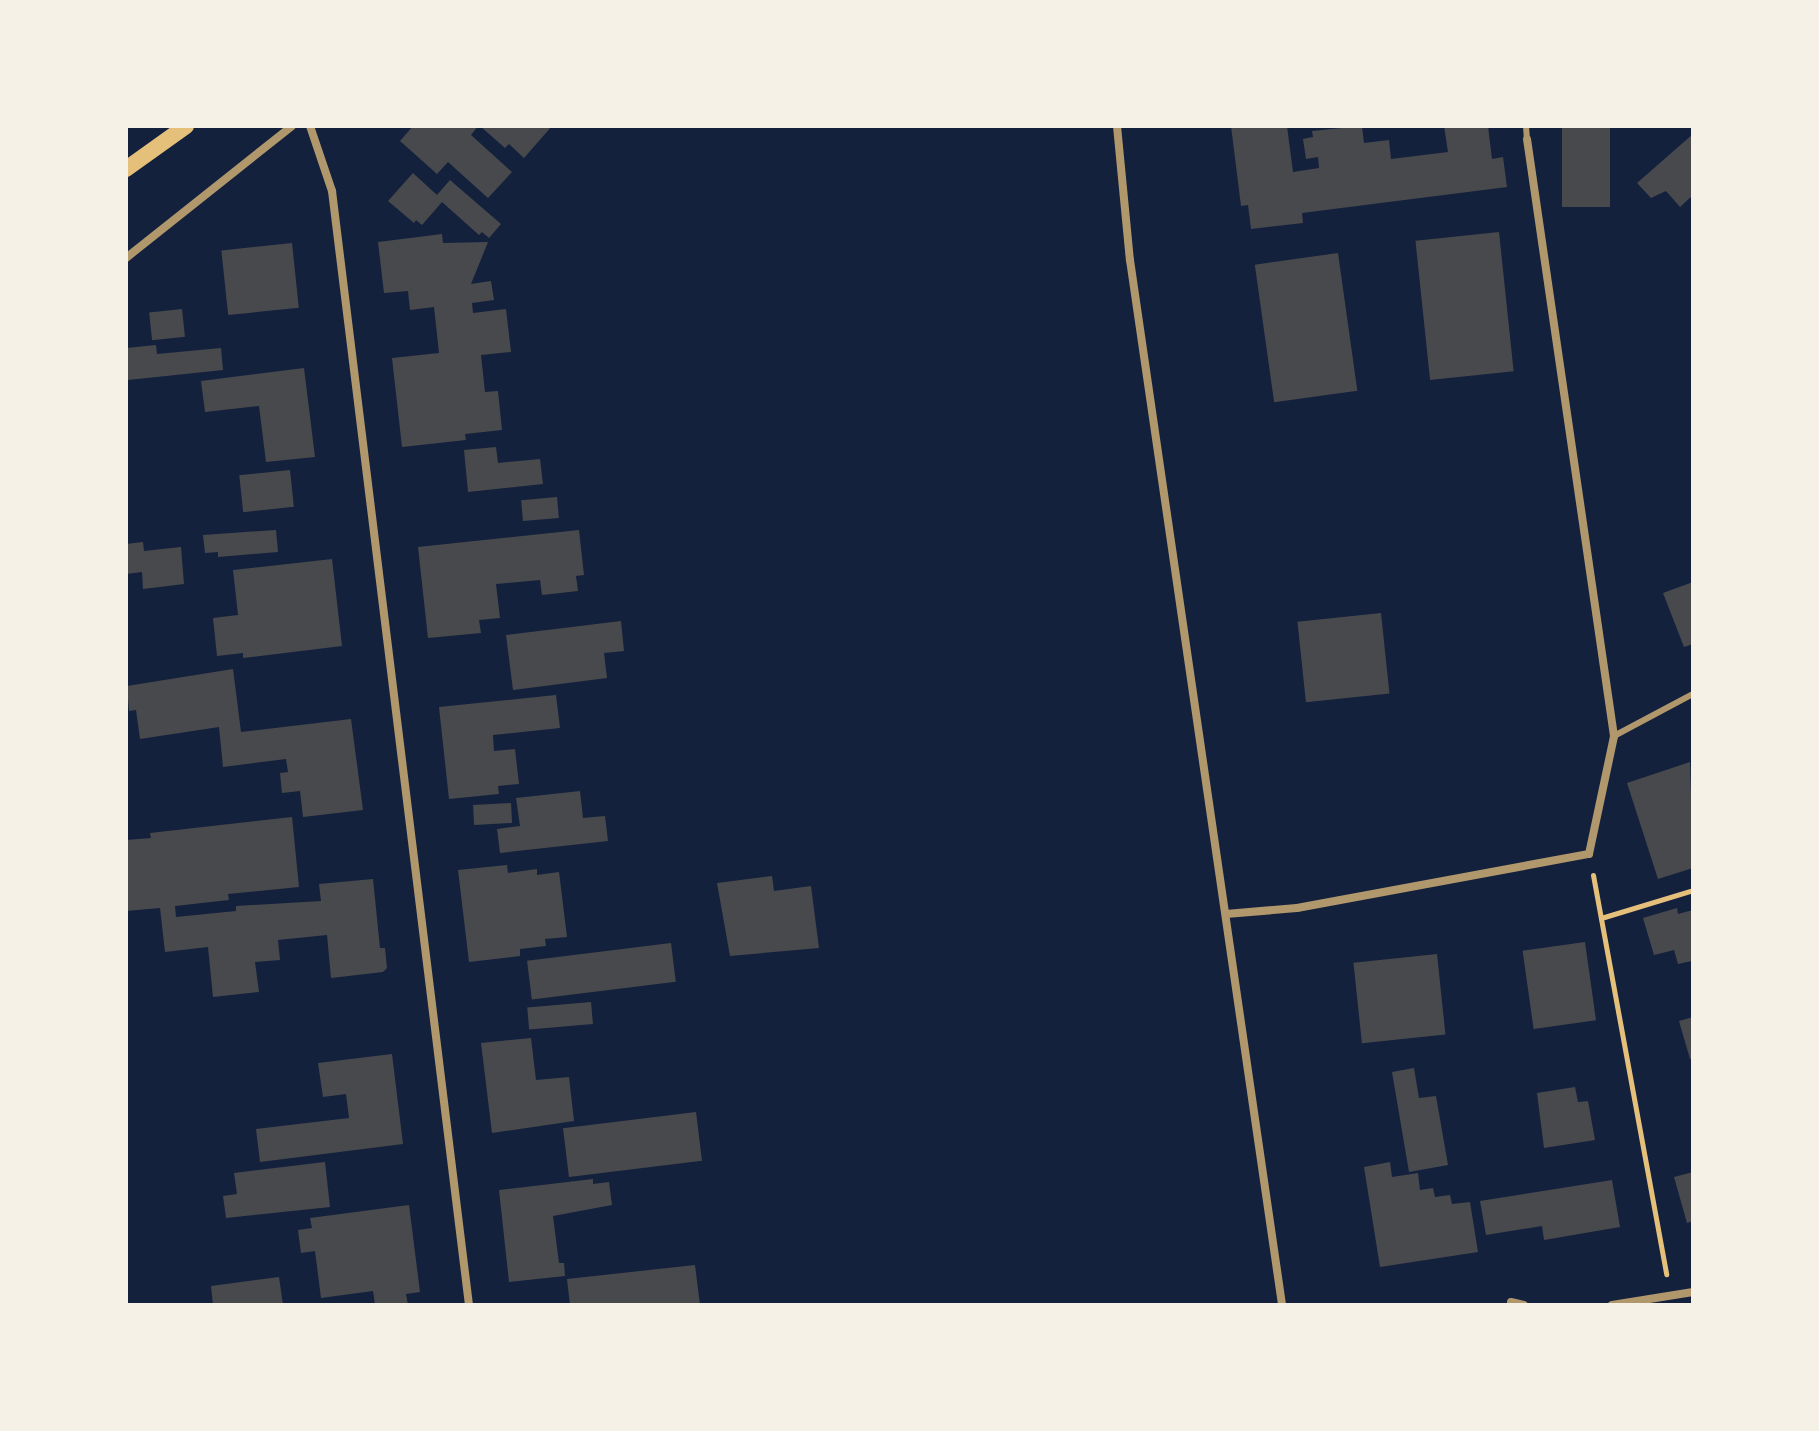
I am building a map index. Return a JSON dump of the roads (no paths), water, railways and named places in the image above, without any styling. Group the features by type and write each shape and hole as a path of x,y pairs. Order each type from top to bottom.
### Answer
{"main road":[{"path":"126,169 186,126"}],"street":[{"path":"126,258 292,126"},
{"path":"310,126 332,191 469,1305"},
{"path":"1117,126 1130,260 1282,1305"},
{"path":"1226,914 1297,908 1589,854 1614,736 1527,139"},
{"path":"1612,1305 1693,1292"},
{"path":"1511,1302 1524,1305"}],"lane":[{"path":"1526,126 1527,139"},
{"path":"1614,736 1693,694"}]}
